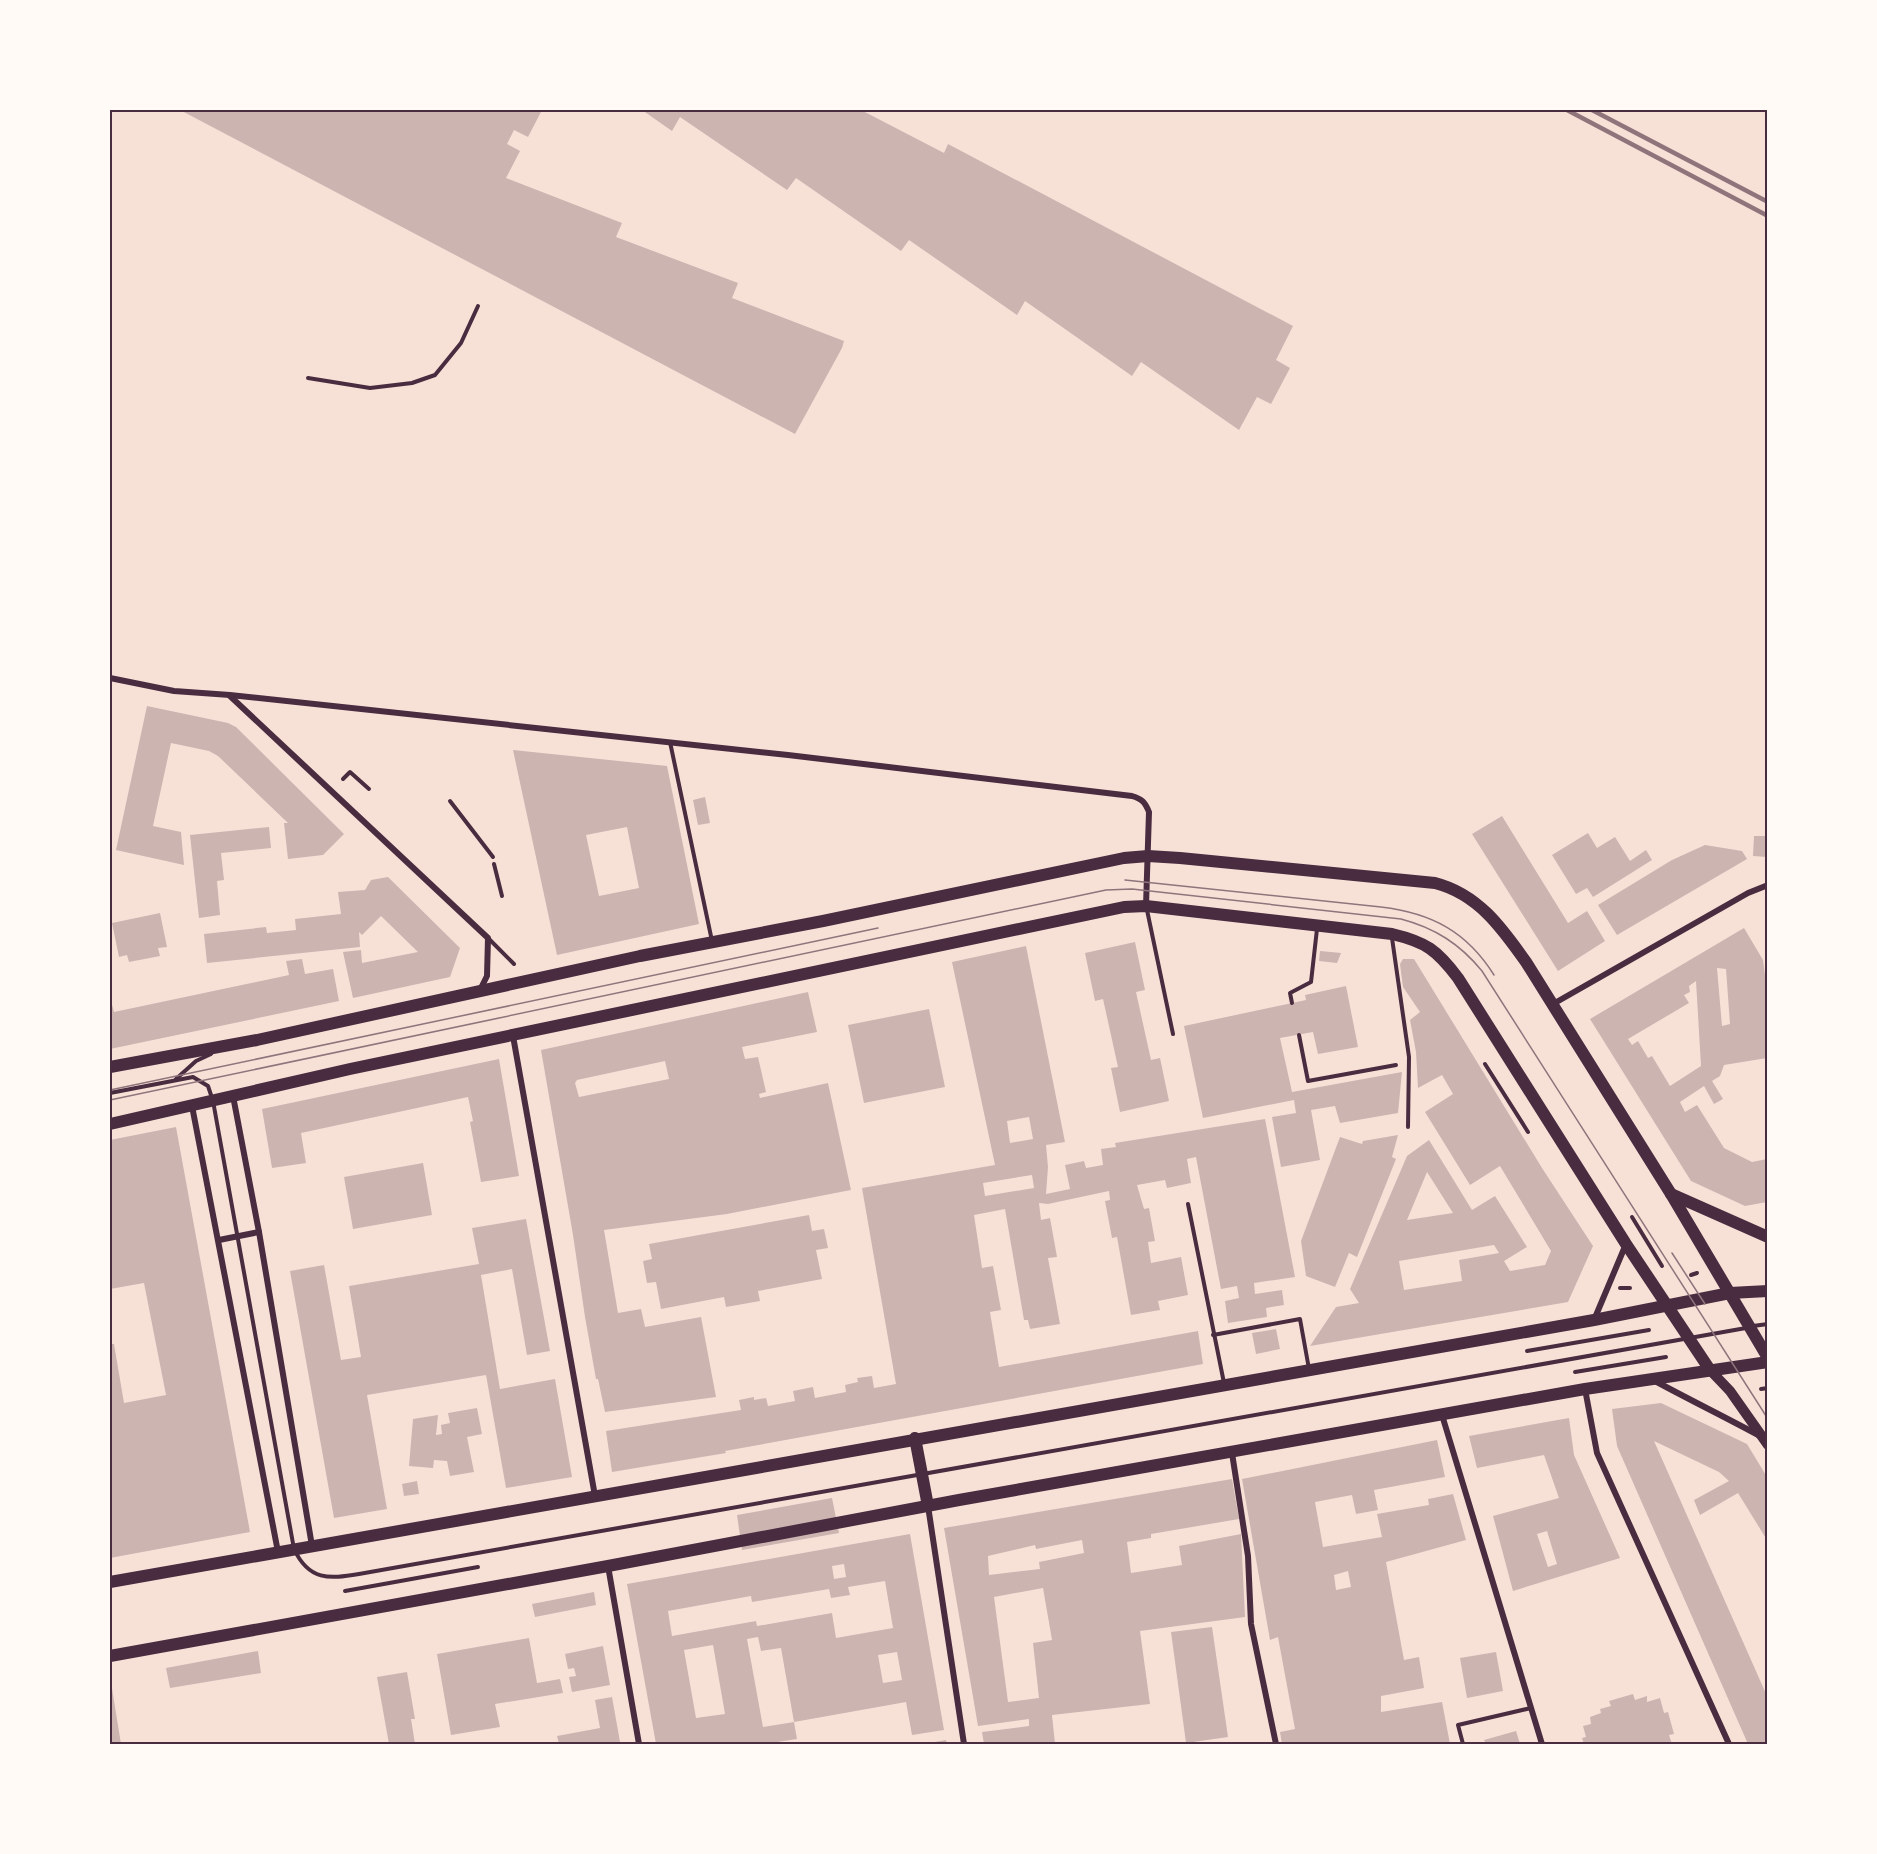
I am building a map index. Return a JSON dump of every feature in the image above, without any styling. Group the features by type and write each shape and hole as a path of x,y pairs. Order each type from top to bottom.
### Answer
{"main road":[{"path":"110,1067 228,1045 480,990 1124,858 1148,856 1411,880 1448,886 1474,901 1494,920 1526,962 1671,1194 1751,1327 1767,1360 1585,1389 928,1506 110,1656"},
{"path":"110,1124 350,1069 1124,907 1146,906 1392,934 1412,939 1430,948 1443,958 1458,978 1626,1244 1710,1370"},
{"path":"1671,1194 1764,1233"},
{"path":"110,1582 915,1438 1594,1320 1730,1293 1767,1291"},
{"path":"915,1438 928,1506"}],"street":[{"path":"110,678 174,691 670,742 1141,798 1146,803 1149,813 1146,906"},
{"path":"230,695 488,938 487,976 480,990"},
{"path":"1552,1004 1748,893 1767,885"},
{"path":"513,1036 595,1497"},
{"path":"233,1096 259,1232 312,1546"},
{"path":"192,1106 278,1552"},
{"path":"219,1239 259,1232"},
{"path":"1594,1320 1626,1244"},
{"path":"1710,1370 1730,1391 1766,1442"},
{"path":"1652,1379 1693,1402 1723,1415 1766,1442"},
{"path":"1585,1389 1598,1453 1730,1744"},
{"path":"1443,1415 1542,1744"},
{"path":"1232,1453 1248,1556 1251,1624 1276,1744"},
{"path":"928,1506 964,1744"},
{"path":"608,1566 639,1744"}],"lane":[{"path":"308,378 370,388 412,383 435,375 461,343 478,306"},
{"path":"670,742 712,942"},
{"path":"1146,906 1173,1034"},
{"path":"1292,1003 1290,993 1311,982 1318,925"},
{"path":"1392,934 1409,1057 1408,1127"},
{"path":"488,938 514,964"},
{"path":"1299,1035 1308,1081 1396,1065"},
{"path":"176,1080 196,1061 228,1045"},
{"path":"110,1093 193,1077 208,1086 213,1101 238,1235 294,1550 312,1572 322,1577 333,1578 1767,1324"},
{"path":"1188,1204 1224,1384"},
{"path":"1213,1335 1300,1319 1309,1369"},
{"path":"1463,1744 1458,1725 1531,1708"}],"path":[{"path":"343,779 350,772 369,789"},
{"path":"450,801 493,857"},
{"path":"494,864 502,896"},
{"path":"1485,1064 1528,1132"},
{"path":"1632,1217 1666,1273"},
{"path":"1691,1275 1697,1273"},
{"path":"1629,1298 1624,1290 1630,1288"},
{"path":"1527,1351 1650,1332 1646,1324"},
{"path":"1564,1374 1665,1355 1669,1364"},
{"path":"345,1591 478,1567"}],"building":[{"path":"180,110 542,110 528,137 514,130 507,144 520,151 506,178 622,223 616,237 738,283 732,298 844,341 842,348 795,434"},
{"path":"642,110 861,110 944,153 948,144 1293,326 1276,360 1290,368 1271,404 1257,397 1239,430 1141,362 1132,376 1025,301 1017,315 909,240 901,251 796,178 787,190 680,117 672,131"},
{"path":"147,706 228,723 236,727 344,834 323,855 288,859 284,823 288,823 218,756 209,751 171,743 153,826 181,832 184,865 116,850"},
{"path":"513,750 667,766 699,924 557,955","holes":["627,827 639,888 599,896 586,835"]},
{"path":"705,797 710,823 698,825 693,800"},
{"path":"1502,816 1568,923 1587,911 1605,941 1558,971 1472,834"},
{"path":"269,827 271,848 221,853 224,880 217,881 220,915 199,918 190,835"},
{"path":"1588,833 1597,848 1615,837 1630,861 1646,850 1652,860 1593,897 1587,888 1576,894 1552,855"},
{"path":"1754,836 1767,836 1767,857 1753,856"},
{"path":"1705,845 1742,851 1747,859 1617,935 1598,905 1672,860"},
{"path":"388,877 460,948 450,977 353,998 343,952 361,950 362,963 418,952 381,916 362,935 359,932 360,947 207,963 204,934 266,927 267,933 296,930 295,919 341,914 338,892 365,890 371,880"},
{"path":"160,913 167,947 158,948 160,956 129,962 127,955 119,957 112,923"},
{"path":"1744,928 1763,960 1767,990 1767,1058 1724,1065 1720,1076 1712,1081 1723,1099 1714,1104 1704,1086 1680,1102 1685,1112 1697,1105 1724,1148 1752,1162 1767,1159 1767,1202 1745,1206 1691,1181 1590,1019","holes":["1717,968 1726,969 1730,1024 1722,1026","1696,981 1701,1066 1670,1086 1652,1056 1648,1058 1638,1041 1632,1045 1628,1039 1689,1003 1684,995 1690,992 1689,986"]},
{"path":"1135,942 1145,990 1136,992 1151,1060 1160,1058 1169,1101 1120,1112 1111,1068 1118,1067 1103,999 1095,1001 1085,953"},
{"path":"1026,946 1065,1142 1046,1145 1048,1167 1046,1194 1070,1189 1065,1165 1084,1161 1086,1168 1103,1165 1101,1149 1116,1147 1115,1143 1265,1119 1295,1277 1254,1283 1255,1294 1282,1290 1284,1305 1266,1308 1267,1317 1228,1323 1225,1301 1239,1298 1237,1286 1221,1289 1196,1157 1187,1159 1191,1183 1167,1188 1165,1180 1137,1185 1144,1209 1149,1208 1155,1241 1148,1242 1151,1263 1181,1257 1188,1295 1158,1301 1160,1310 1131,1315 1117,1237 1112,1238 1105,1201 1110,1200 1109,1191 1048,1204 1039,1203 1041,1220 1050,1218 1057,1257 1048,1258 1060,1324 1030,1329 1028,1320 1024,1320 1005,1209 974,1215 982,1268 993,1266 1001,1310 990,1312 999,1367 1198,1331 1203,1364 725,1451 726,1453 612,1472 606,1431 741,1410 739,1400 754,1397 754,1400 766,1398 768,1406 795,1401 793,1391 813,1387 815,1398 846,1392 845,1385 858,1382 857,1378 872,1376 874,1388 896,1384 862,1188 995,1165 952,962","holes":["1029,1117 1033,1139 1010,1143 1007,1121","1032,1175 1034,1188 985,1196 983,1183"]},
{"path":"1320,951 1341,953 1337,963 1319,961"},
{"path":"302,959 305,974 333,969 339,1001 110,1049 110,997 114,1012 289,975 286,961"},
{"path":"1403,959 1414,959 1542,1168 1593,1246 1568,1302 1310,1346 1336,1307 1359,1303 1350,1289 1407,1156 1429,1140 1472,1210 1495,1196 1527,1247 1504,1261 1510,1271 1545,1265 1551,1251 1500,1166 1470,1185 1425,1112 1453,1094 1442,1075 1418,1088 1416,1052 1410,1020 1420,1012 1403,987 1400,964","holes":["1427,1172 1453,1213 1407,1220","1494,1245 1499,1253 1459,1260 1462,1281 1404,1290 1399,1261"]},
{"path":"1346,986 1358,1047 1318,1054 1313,1032 1280,1038 1292,1092 1402,1072 1398,1113 1340,1123 1335,1106 1311,1110 1320,1160 1281,1167 1272,1117 1296,1113 1294,1100 1203,1118 1184,1026 1306,1000 1305,995"},
{"path":"808,992 817,1032 742,1047 745,1059 758,1057 766,1092 759,1094 760,1098 828,1083 851,1190 727,1214 604,1230 618,1313 641,1309 645,1327 701,1317 716,1397 605,1412 598,1379 596,1379 585,1317 541,1050","holes":["665,1061 669,1079 579,1097 575,1083 577,1080"]},
{"path":"929,1009 945,1087 864,1103 848,1025"},
{"path":"499,1059 519,1176 481,1182 470,1122 473,1121 468,1097 301,1133 306,1163 272,1168 262,1109"},
{"path":"176,1127 250,1532 110,1558 110,1344 114,1344 124,1403 166,1395 144,1283 110,1289 110,1140"},
{"path":"1398,1135 1392,1157 1396,1159 1357,1257 1349,1253 1335,1287 1306,1276 1301,1241 1340,1137 1362,1144 1363,1141"},
{"path":"423,1163 432,1215 353,1229 344,1177"},
{"path":"809,1215 812,1231 824,1229 828,1248 816,1250 822,1279 758,1291 760,1301 726,1307 724,1297 661,1309 656,1282 647,1283 643,1261 652,1259 649,1244"},
{"path":"526,1219 550,1351 527,1355 512,1269 481,1275 500,1389 555,1379 572,1477 506,1488 486,1375 367,1395 387,1509 334,1518 290,1271 324,1265 341,1360 361,1357 349,1286 479,1264 472,1228"},
{"path":"1276,1329 1280,1349 1256,1354 1252,1333"},
{"path":"1661,1403 1747,1444 1767,1477 1767,1540 1738,1493 1700,1515 1694,1500 1729,1481 1719,1472 1654,1441 1767,1696 1767,1744 1748,1744 1617,1446 1612,1409"},
{"path":"477,1408 482,1434 467,1437 474,1472 450,1476 447,1461 434,1460 433,1468 409,1466 413,1419 438,1415 436,1435 442,1434 441,1425 450,1423 448,1413"},
{"path":"1569,1418 1574,1455 1620,1558 1513,1591 1493,1516 1559,1498 1544,1455 1477,1468 1469,1436","holes":["1547,1531 1557,1564 1548,1567 1537,1534"]},
{"path":"1437,1440 1445,1477 1374,1490 1378,1510 1356,1514 1352,1495 1315,1502 1323,1547 1382,1537 1377,1514 1429,1505 1428,1499 1453,1494 1466,1540 1386,1562 1404,1660 1419,1657 1424,1688 1381,1696 1381,1712 1442,1702 1450,1744 1282,1744 1280,1732 1295,1729 1278,1637 1270,1640 1242,1479","holes":["1348,1571 1351,1587 1336,1590 1334,1575"]},
{"path":"1232,1479 1239,1519 1151,1534 1151,1538 1127,1542 1131,1573 1182,1565 1179,1546 1241,1534 1245,1617 1140,1631 1150,1704 1052,1715 1055,1744 984,1744 982,1732 1029,1726 1029,1719 978,1726 944,1528","holes":["1082,1540 1084,1553 1039,1562 1040,1569 989,1575 988,1556 1035,1545 1036,1549","1043,1588 1052,1640 1033,1643 1039,1698 1008,1702 994,1597"]},
{"path":"417,1481 419,1494 404,1496 402,1484"},
{"path":"832,1498 839,1533 742,1550 737,1515"},
{"path":"910,1534 944,1730 912,1735 906,1702 794,1722 797,1739 764,1744 656,1744 627,1584","holes":["844,1564 846,1577 834,1579 832,1566","885,1581 893,1628 836,1638 832,1613 757,1626 756,1621 672,1636 668,1611 751,1596 752,1602 829,1589 831,1598 850,1595 848,1587","758,1637 761,1651 781,1648 794,1722 763,1727 747,1639","713,1645 725,1714 696,1718 684,1650","897,1652 902,1680 883,1683 878,1655"]},
{"path":"594,1592 596,1605 535,1617 532,1604"},
{"path":"1212,1627 1228,1737 1186,1743 1171,1632"},
{"path":"529,1638 537,1683 560,1679 563,1693 495,1704 500,1727 451,1735 437,1654"},
{"path":"603,1646 610,1685 572,1692 569,1677 576,1676 574,1668 568,1669 565,1654"},
{"path":"258,1651 261,1673 170,1688 166,1668"},
{"path":"1496,1652 1503,1691 1467,1698 1460,1658"},
{"path":"407,1672 415,1719 411,1719 415,1744 389,1744 377,1677"},
{"path":"111,1682 121,1744 110,1744"},
{"path":"1633,1694 1635,1700 1647,1696 1647,1702 1660,1698 1664,1713 1668,1712 1674,1734 1669,1735 1672,1744 1584,1744 1582,1738 1586,1737 1583,1726 1591,1724 1590,1717 1601,1713 1600,1709 1611,1706 1609,1701"},
{"path":"612,1697 620,1742 559,1744 557,1736 600,1728 595,1700"},
{"path":"1516,1731 1520,1744 1486,1744 1484,1740"},
{"path":"946,1740 947,1744 929,1744 929,1743"}],"tram line":[{"path":"1125,880 1381,907 1416,914 1460,936 1472,947 1494,975"},
{"path":"110,1100 1106,890 1132,889 1401,919 1425,927 1446,938 1474,961 1482,971 1768,1419"},
{"path":"110,1090 878,928"},
{"path":"1672,1253 1705,1304"}],"railway":[{"path":"1567,110 1768,216"},
{"path":"1592,110 1768,202"}]}
